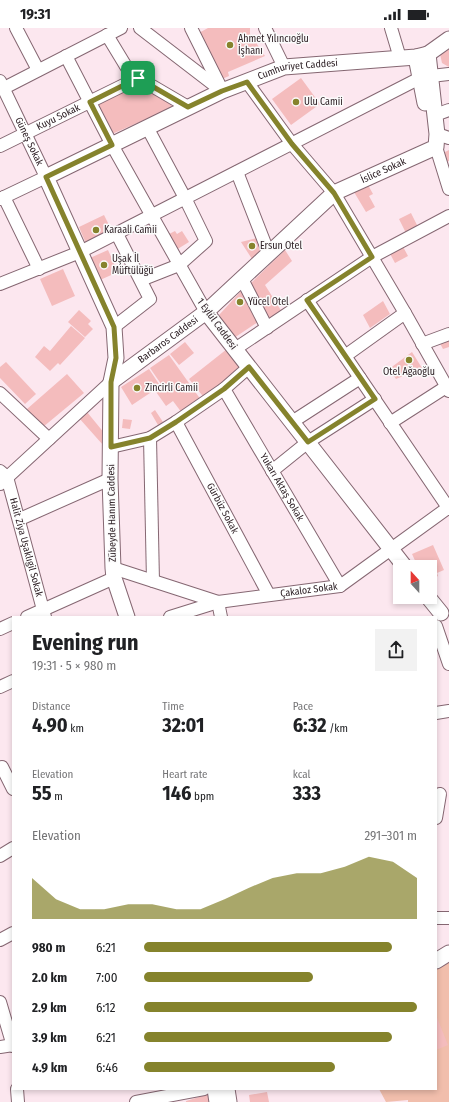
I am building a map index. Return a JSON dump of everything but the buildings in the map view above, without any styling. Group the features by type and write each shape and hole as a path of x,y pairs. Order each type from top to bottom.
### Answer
{"main road":[{"path":"439,142 422,56 449,39"},
{"name":"Cumhuriyet Caddesi","path":"46,177 222,91 284,67 422,56"},
{"path":"426,77 442,112 439,142"},
{"name":"İslice Sokak","path":"334,193 439,142"},
{"name":"Güneş Sokak","path":"46,177 114,327 116,358 111,382"},
{"name":"Barbaros Caddesi","path":"111,382 206,312 334,193"},
{"name":"1 Eylül Caddesi","path":"206,312 400,560"},
{"name":"Zübeyde Hanım Caddesi","path":"111,382 110,479 114,573 127,616"},
{"path":"432,604 440,616"},
{"path":"437,959 449,953"}],"street":[{"path":"16,28 38,70"},
{"path":"140,28 222,91"},
{"path":"191,28 222,91"},
{"path":"265,28 284,67"},
{"path":"391,28 400,58"},
{"path":"2,84 38,70 112,31 130,73 188,107"},
{"name":"1 Eylül Caddesi","path":"66,56 112,145 206,312"},
{"path":"0,284 80,252 426,77 449,74"},
{"name":"Kuyu Sokak","path":"0,146 138,78"},
{"path":"247,82 292,144 334,193 446,383 390,423"},
{"name":"Güneş Sokak","path":"2,84 46,177"},
{"path":"141,280 179,265 206,241 186,198 147,127"},
{"path":"439,142 449,188"},
{"path":"237,172 269,254"},
{"name":"Cumhuriyet Caddesi","path":"2,198 46,177"},
{"path":"2,198 39,269"},
{"path":"235,349 372,257 449,216"},
{"path":"114,327 150,299 117,234"},
{"path":"242,279 267,328"},
{"path":"307,300 449,508"},
{"path":"345,356 405,313"},
{"path":"422,344 449,334"},
{"path":"111,447 150,438 224,389 249,367"},
{"path":"292,422 360,378"},
{"name":"Barbaros Caddesi","path":"2,477 49,439 111,382"},
{"name":"Yukarı Aktaş Sokak","path":"224,389 340,586"},
{"path":"0,393 49,439"},
{"path":"272,471 308,442 375,399"},
{"name":"Gürbüz Sokak","path":"176,422 269,595"},
{"path":"150,438 153,581"},
{"name":"Halit Ziya Uşaklıgil Sokak","path":"2,477 20,520 44,613"},
{"path":"20,520 110,479"},
{"name":"Çakaloz Sokak","path":"173,616 218,602 340,586 449,508"},
{"path":"31,616 44,613 114,573 153,581 218,602 221,616"},
{"path":"440,616 449,664"},
{"path":"0,629 12,623"},
{"path":"0,687 12,681"},
{"path":"437,713 449,711"},
{"path":"5,766 12,786"},
{"path":"437,814 442,793"},
{"path":"0,856 12,849"},
{"path":"437,918 449,918"},
{"path":"0,940 12,934"},
{"path":"0,1002 12,1042"},
{"path":"0,1047 12,1045"},
{"path":"17,1090 18,1102"},
{"path":"140,1097 217,1093"}],"shaded area":[{"path":"449,961 449,1102 408,1102 408,1100 386,1102 380,1090 437,1090 437,968"}],"place":[{"name":"Ahmet Yılıncıoğlu İşhanı","path":"230,45"},
{"name":"Ulu Camii","path":"296,102"},
{"name":"Karaali Camii","path":"96,230"},
{"name":"Ersun Otel","path":"252,246"},
{"name":"Uşak İl Müftülüğü","path":"104,265"},
{"name":"Yücel Otel","path":"240,302"},
{"name":"Otel Ağaoğlu","path":"409,360"},
{"name":"Zincirli Camii","path":"137,388"}],"route":[{"path":"138,78 188,107 222,91 247,82 292,144 334,193 372,257 307,300 375,399 308,442 249,367 224,389 150,438 111,447 111,382 116,358 114,327 46,177 112,145 90,102 138,78"}]}
